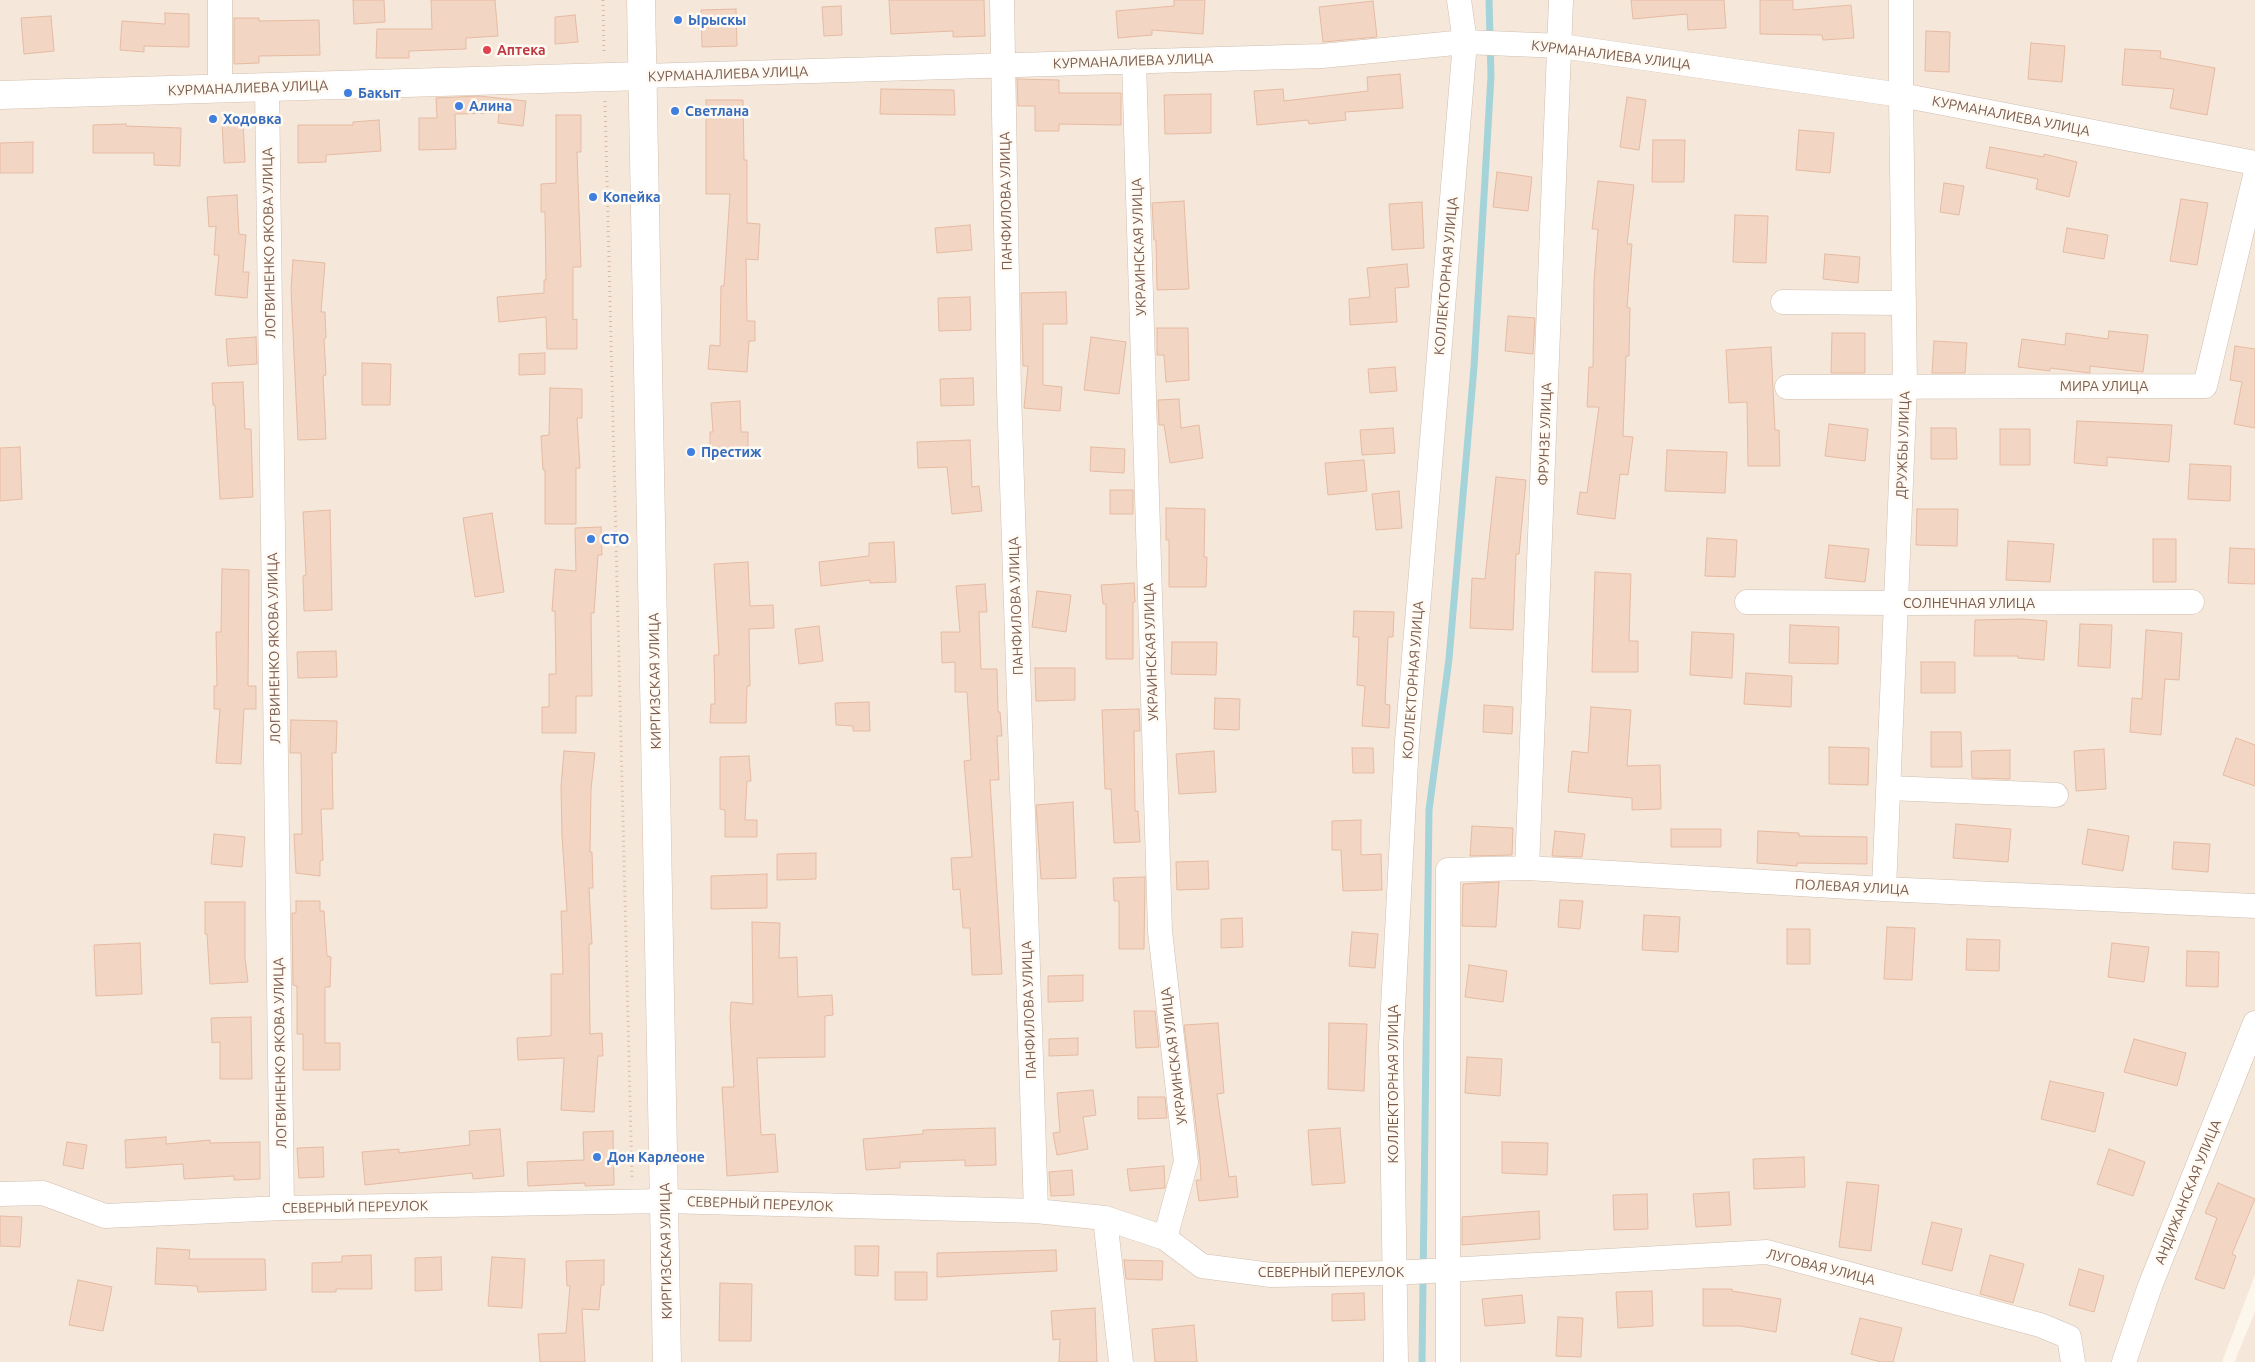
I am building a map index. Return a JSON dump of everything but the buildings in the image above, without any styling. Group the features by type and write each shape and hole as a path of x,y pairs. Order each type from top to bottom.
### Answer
{"main road":[{"name":"КИРГИЗСКАЯ УЛИЦА","path":"641,0 667,1362"},
{"name":"КУРМАНАЛИЕВА УЛИЦА","path":"0,95 643,76"}],"street":[{"path":"220,0 220,89"},
{"name":"ПАНФИЛОВА УЛИЦА","path":"1002,0 1005,65 1009,392 1036,1211"},
{"name":"КОЛЛЕКТОРНАЯ УЛИЦА","path":"1396,1362 1391,1046 1407,742 1465,42 1459,0"},
{"name":"ФРУНЗЕ УЛИЦА","path":"1527,868 1561,46 1561,0"},
{"name":"ДРУЖБЫ УЛИЦА","path":"1884,889 1906,386 1901,95 1902,0"},
{"name":"КУРМАНАЛИЕВА УЛИЦА","path":"643,76 1322,56 1465,42 1561,46 1901,95 2255,162"},
{"name":"УКРАИНСКАЯ УЛИЦА","path":"1134,61 1160,931 1186,1162 1165,1238"},
{"name":"ЛОГВИНЕНКО ЯКОВА УЛИЦА","path":"267,87 282,1208"},
{"name":"МИРА УЛИЦА","path":"1787,387 2205,386 2255,176"},
{"path":"1783,302 1904,303"},
{"name":"СОЛНЕЧНАЯ УЛИЦА","path":"1746,602 2192,602"},
{"path":"1888,788 2056,795"},
{"name":"ПОЛЕВАЯ УЛИЦА","path":"1449,1270 1448,870 1527,868 1884,889 2255,906"},
{"name":"АНДИЖАНСКАЯ УЛИЦА","path":"2124,1362 2150,1286 2255,1023"},
{"name":"СЕВЕРНЫЙ ПЕРЕУЛОК","path":"0,1194 43,1193 106,1216 282,1208 665,1201 1036,1211 1105,1218 1165,1238 1202,1266 1271,1275 1449,1270"},
{"path":"1105,1218 1121,1362"},
{"name":"ЛУГОВАЯ УЛИЦА","path":"1449,1270 1767,1252 2040,1325 2070,1337 2073,1362"},
{"path":"1448,1362 1449,1270"}],"path":[{"path":"603,0 633,1202"}],"shaded area":[{"path":"0,0 2255,0 2255,1275 2222,1362 0,1362"},
{"path":"2255,1312 2255,1362 2235,1362 2238,1353"}],"waterway":[{"path":"1422,1362 1429,810 1449,659 1474,367 1491,76 1489,0"}],"place":[{"name":"Ырыскы","path":"678,20"},
{"name":"Аптека","path":"487,50"},
{"name":"Бакыт","path":"348,93"},
{"name":"Алина","path":"459,106"},
{"name":"Светлана","path":"675,111"},
{"name":"Ходовка","path":"213,119"},
{"name":"Копейка","path":"593,197"},
{"name":"Престиж","path":"691,452"},
{"name":"СТО","path":"591,539"},
{"name":"Дон Карлеоне","path":"597,1157"}]}
